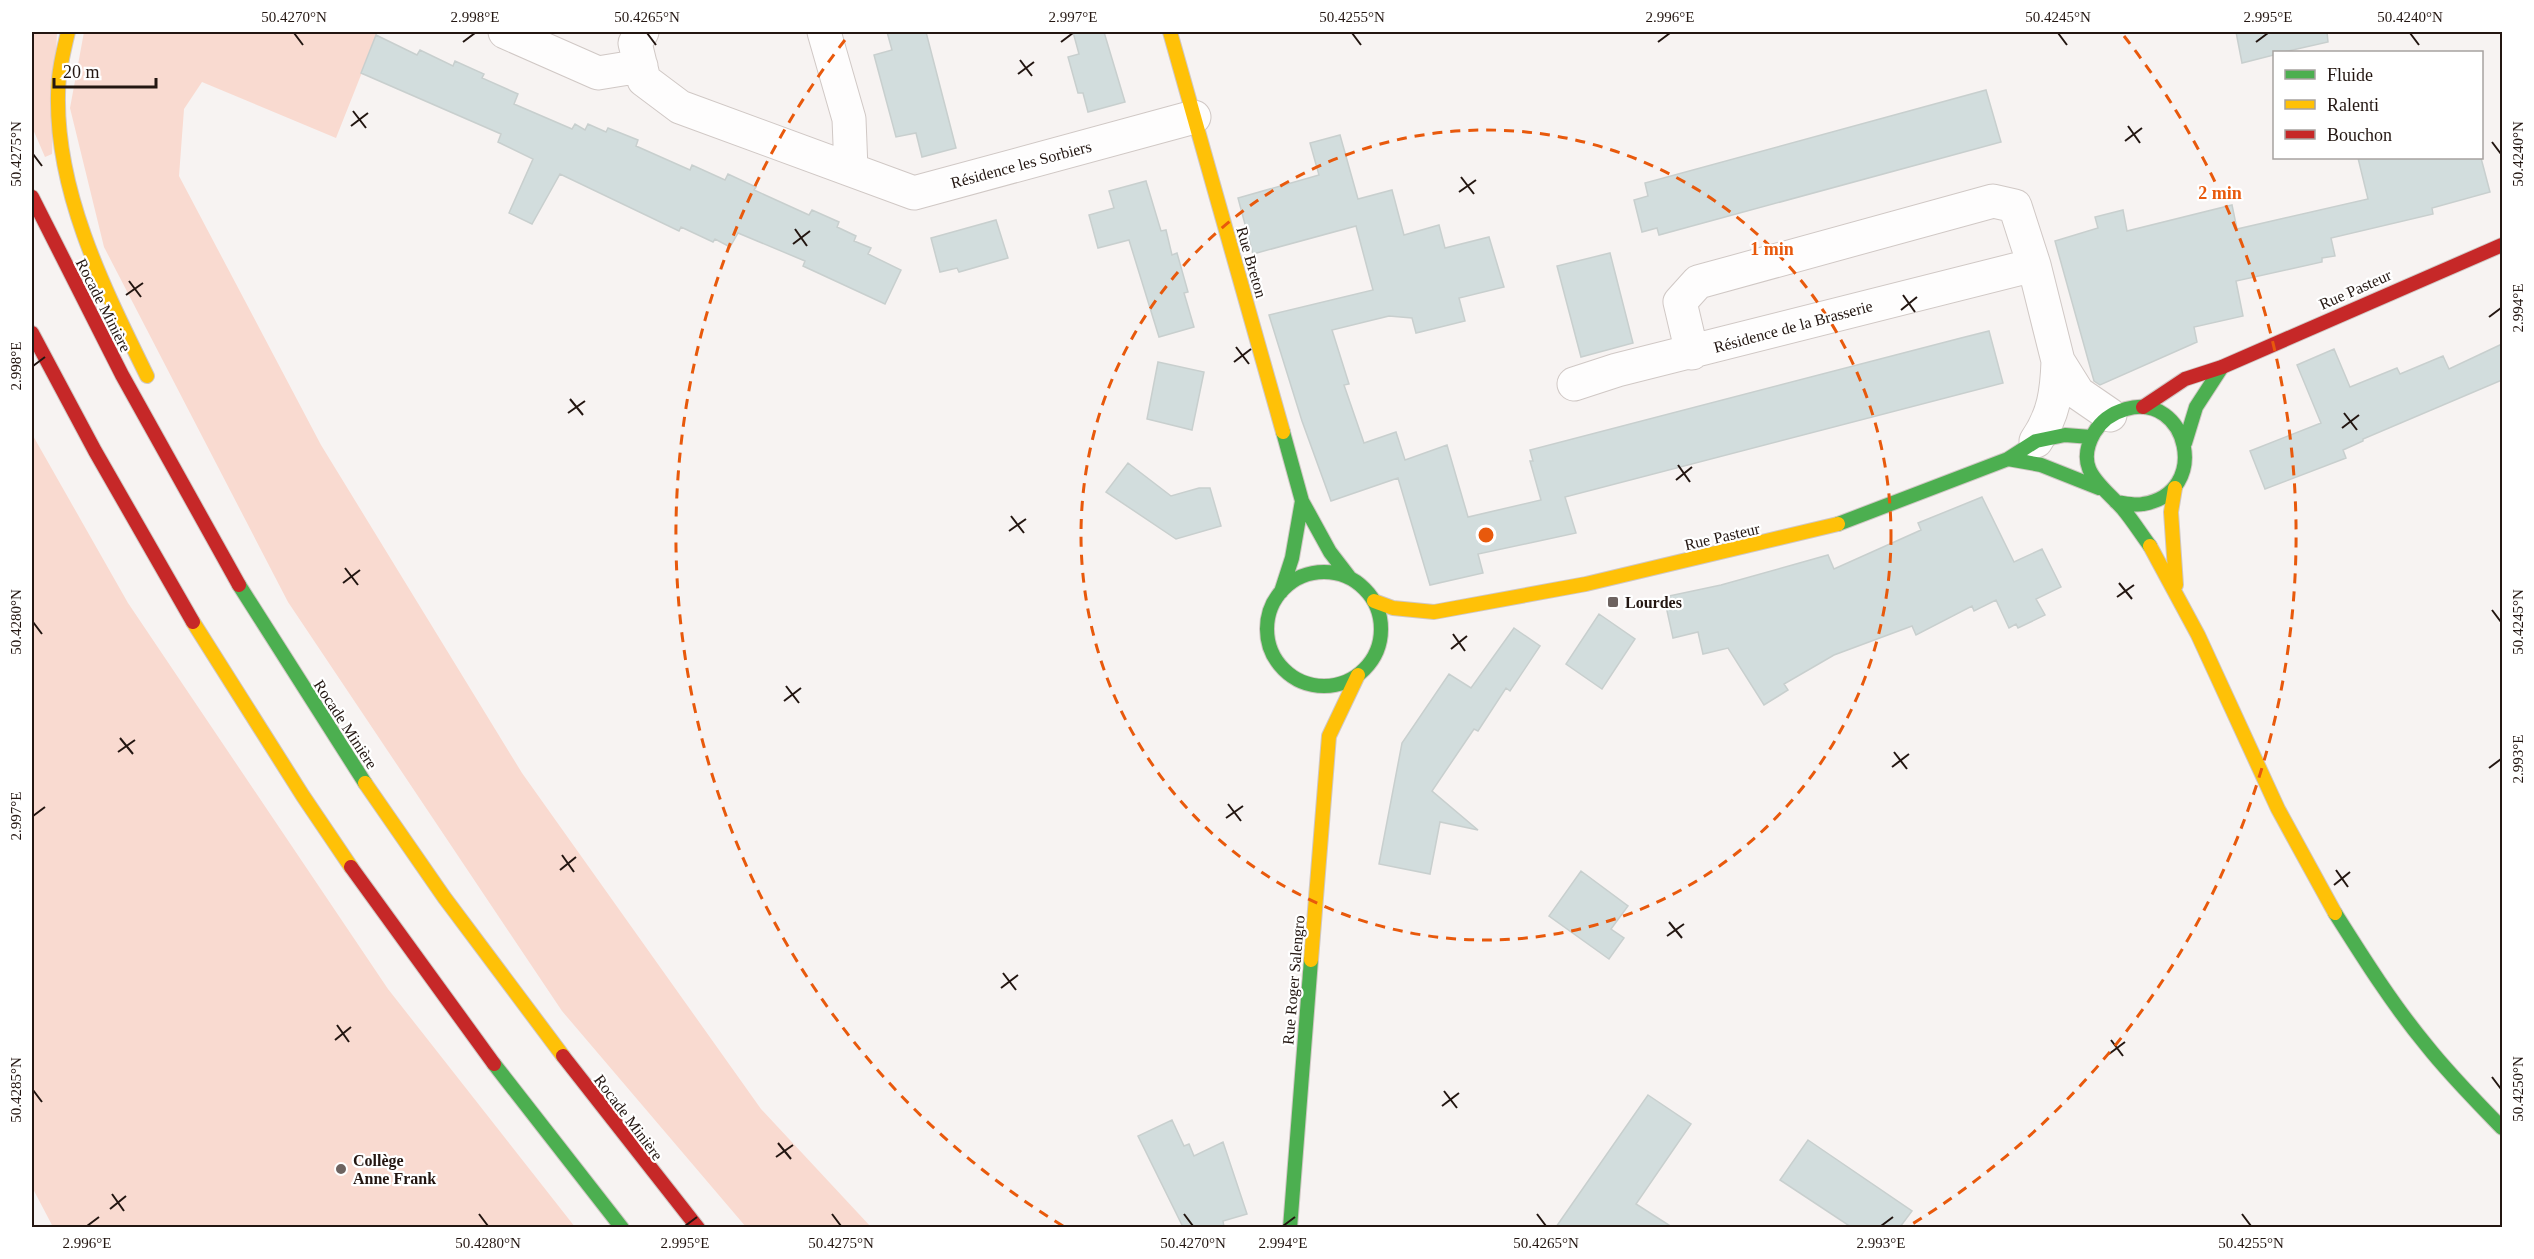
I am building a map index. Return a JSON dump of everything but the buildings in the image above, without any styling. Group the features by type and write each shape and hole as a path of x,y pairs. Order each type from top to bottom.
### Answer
{"main road":[{"path":"68,32 58,103 65,165 86,245 108,298 156,393"},
{"name":"Rue Breton","path":"1170,32 1302,501 1330,552 1350,578"},
{"name":"Rocade Minière","path":"32,197 86,308 193,505 286,662 374,797 495,968 650,1172 698,1227"},
{"name":"Rue Pasteur","path":"2143,407 2185,379 2223,367 2502,245"},
{"path":"32,333 75,417 133,520 276,755 456,1015 529,1112 622,1227"},
{"path":"2116,502 2132,506 2148,505 2163,499 2175,488 2184,474 2185,443 2196,407 2223,367"},
{"path":"2098,488 2087,464 2087,450 2100,426 2132,407 2157,411 2170,418 2185,443"},
{"name":"Rue Pasteur","path":"1374,601 1393,608 1434,612 1638,572 1852,521 2008,459 2036,441 2100,426"},
{"path":"167,427 193,505"},
{"path":"2008,459 2041,465 2098,488 2116,502 2148,542 2176,590 2299,850 2343,923 2418,1035 2462,1087 2502,1128"},
{"path":"2175,488 2172,512 2176,590"},
{"name":"Rue Breton","path":"1281,592 1292,558 1302,501"},
{"path":"1297,679 1317,686 1339,685 1358,675 1377,651 1382,634 1380,617 1374,601 1350,578 1332,573 1313,573 1295,580 1281,592 1270,610 1267,629 1271,649 1281,667 1297,679 1314,701"},
{"name":"Rue Pasteur","path":"1415,624 1434,612"},
{"path":"1377,651 1396,636"},
{"name":"Rue Roger Salengro","path":"1290,1227 1329,736 1358,675"},
{"name":"Rue Roger Salengro","path":"1322,718 1329,736"}],"street":[{"path":"505,32 598,74 641,66"},
{"name":"Résidence les Sorbiers","path":"642,32 635,43 644,80 680,107 914,193 1194,117"},
{"path":"824,32 849,119 850,169"},
{"name":"Résidence de la Brasserie","path":"1692,353 1680,302 1698,282 1993,201 2015,206 2034,266 2058,361 2100,426"},
{"name":"Résidence de la Brasserie","path":"1574,384 1617,370 2034,266"},
{"path":"2036,441 2045,428 2058,390 2058,361"}],"shaded area":[{"path":"32,32 57,32 52,154 45,157 32,127"},
{"path":"84,32 378,32 336,138 202,82 184,109 179,176 321,445 522,773 761,1109 871,1227 746,1227 562,1011 288,602 104,247 70,108"},
{"path":"32,434 128,603 388,989 575,1227 53,1227 32,1187"}],"traffic: fast":[{"path":"2185,443 2196,407 2222,367"},
{"path":"2116,502 2119,502 2133,505 2143,504 2165,496 2178,482 2184,464 2184,446 2177,428 2165,415 2147,407 2126,409 2104,421 2094,433 2088,446 2087,457 2088,467 2093,476 2099,484 2115,500 2123,509 2150,546"},
{"path":"1283,432 1302,501 1330,552 1350,578"},
{"path":"1838,524 2008,459 2036,441 2065,435 2091,437"},
{"path":"2008,459 2041,465 2099,488"},
{"path":"1281,592 1292,558 1302,501"},
{"path":"1324,572 1346,577 1364,589 1376,607 1381,629 1376,651 1364,669 1346,681 1324,686 1302,681 1284,669 1272,651 1267,629 1272,607 1284,589 1302,577 1324,572"},
{"path":"239,585 365,783"},
{"path":"2335,913 2414,1030 2454,1078 2502,1128"},
{"path":"1290,1228 1311,960"},
{"path":"494,1064 622,1228"}],"traffic: slow":[{"path":"68,32 58,95 65,169 86,240 115,310 147,376"},
{"path":"1170,32 1283,432"},
{"path":"2175,488 2171,512 2176,585"},
{"path":"1374,601 1393,608 1434,612 1586,584 1838,524"},
{"path":"2150,546 2198,635 2278,809 2335,913"},
{"path":"193,622 303,796 351,867"},
{"path":"1311,960 1329,736 1358,675"},
{"path":"365,783 444,897 563,1056"}],"traffic: jam":[{"path":"32,197 122,375 239,585"},
{"path":"2143,407 2185,379 2222,367 2502,245"},
{"path":"32,333 95,451 193,622"},
{"path":"351,867 494,1064"},
{"path":"563,1056 698,1228"}],"place":[{"name":"Lourdes","path":"1613,602"},
{"name":"Collège Anne Frank","path":"341,1169"}]}
